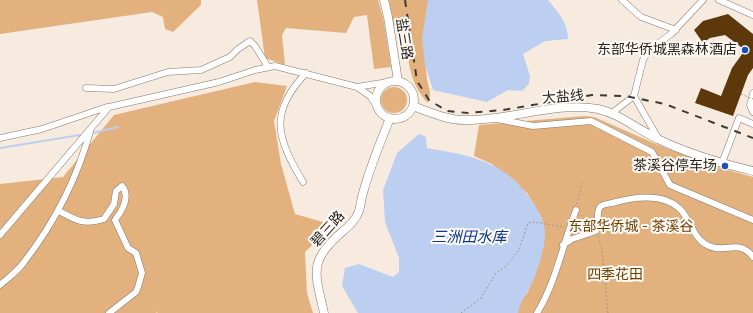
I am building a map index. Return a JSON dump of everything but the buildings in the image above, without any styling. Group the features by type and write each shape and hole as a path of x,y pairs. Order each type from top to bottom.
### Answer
{"main road":[{"name":"盐三路","path":"384,0 398,81"},
{"path":"398,81 410,88 413,96 413,106 404,116 390,118 382,114 377,106 377,92 388,82 398,81"},
{"name":"大盐线","path":"413,106 458,119 489,118 579,107 597,109 612,113 659,140 722,163 753,171"},
{"name":"碧三路","path":"324,313 316,275 320,255 327,245 352,224 359,212 362,194 390,118"}],"street":[{"path":"622,0 642,17 676,30"},
{"path":"612,113 634,96 643,60 648,52 676,30 703,0"},
{"path":"719,0 753,15"},
{"path":"86,88 114,90 168,72 201,70 230,57 238,49 250,42 255,46 268,66"},
{"path":"0,138 42,129 109,107 219,82 268,66 306,73 357,87 370,96 377,106"},
{"path":"303,182 287,153 280,123 281,112 287,96 306,73"},
{"path":"357,87 388,82"},
{"path":"753,93 750,105 753,112"},
{"path":"634,96 659,140"},
{"path":"0,235 109,107"},
{"path":"489,118 533,126 591,120 652,152 670,185 753,220"},
{"path":"722,163 739,118 753,124"},
{"path":"0,285 24,263 59,211 86,146 91,127"},
{"path":"59,211 79,221 90,223 104,219 114,204 116,191 122,186 125,189 125,203 123,210 115,220 128,248 136,253 142,273 136,292 109,313"},
{"path":"563,245 572,239 596,231 599,210 603,206 635,198 650,198 666,201 679,208 688,219 700,241 709,246 721,249 739,246 748,250 753,256"},
{"path":"537,313 547,296 576,210"}],"path":[{"path":"741,94 753,99"},
{"path":"582,182 576,210 596,231 602,252 608,313"},
{"path":"461,313 481,298 496,273 505,267 519,250 528,223 534,222 555,224 569,229"}],"green space":[{"path":"0,0 201,0 201,5 173,32 165,29 163,17 152,12 0,34"},
{"path":"257,0 378,0 383,17 391,67 374,69 367,15 354,17 346,33 286,28 282,35 285,65 265,58"},
{"path":"389,0 431,0 425,49 427,79 430,94 428,103 421,95 412,77 408,57 405,26 394,26"},
{"path":"255,82 287,86 274,121 281,164 295,214 333,225 305,252 307,293 313,313 157,313 158,311 156,313 0,313 0,184 63,177 114,115"},
{"path":"394,87 403,91 407,100 403,109 394,113 385,109 381,100 385,91"},
{"name":"东部华侨城 - 茶溪谷","path":"584,116 594,117 692,158 753,177 753,313 518,313 520,302 528,292 545,234 542,218 527,193 492,164 474,156 479,125"}],"water":[{"path":"428,0 548,0 559,13 568,33 568,39 545,41 523,54 530,76 529,84 522,91 508,90 487,102 433,90 425,65 422,38"},
{"name":"三洲田水库","path":"419,134 426,137 427,148 473,158 500,169 523,189 541,217 544,225 545,238 541,258 532,283 520,305 518,313 358,313 342,286 345,268 359,264 393,277 399,272 399,258 385,222 383,190 397,153"}],"waterway":[{"path":"93,133 118,127"},
{"path":"0,148 80,135"}],"railway":[{"path":"405,0 417,81 429,100 447,111 468,113 503,110 592,95 625,96 665,104 753,138"}],"place":[{"name":"东部华侨城黑森林酒店","path":"745,50"},
{"name":"茶溪谷停车场","path":"725,166"}],"park label":[{"name":"四季花田","path":"615,275"}]}
